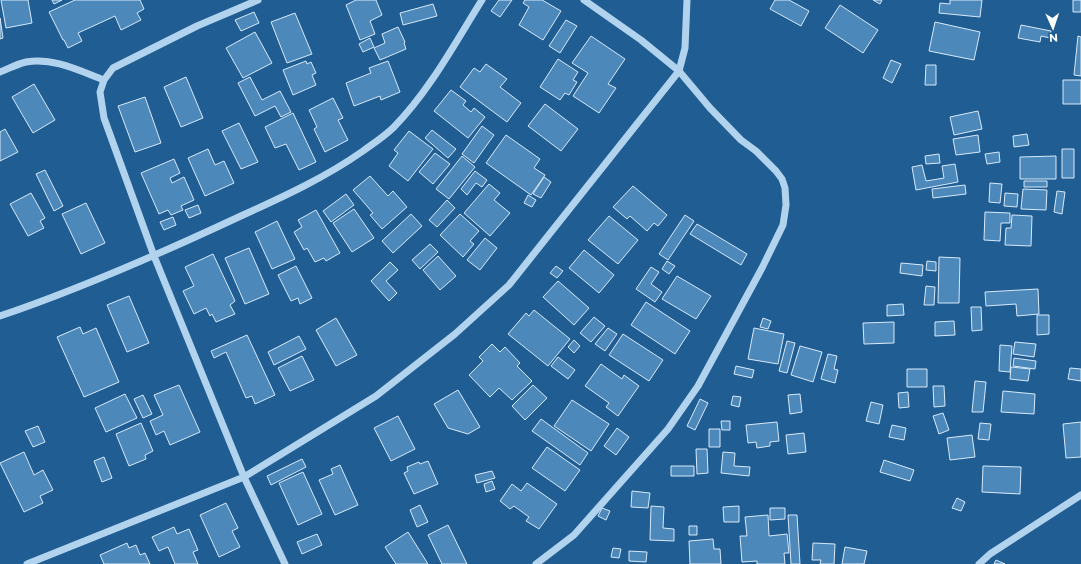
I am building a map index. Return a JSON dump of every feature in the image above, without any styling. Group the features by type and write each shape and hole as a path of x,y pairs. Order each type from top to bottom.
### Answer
{"street":[{"path":"258,0 210,21 113,68 104,80 100,92 104,118 154,256 244,477 285,564"},
{"path":"0,316 32,305 154,256 304,187 347,162 381,138 394,127 411,108 436,73 482,0"},
{"path":"536,564 574,534 668,429 698,386 762,268 786,213 786,196 782,180 776,170 756,151 741,140 715,113 679,71 641,40 584,0"},
{"path":"27,564 244,477 376,396 455,334 509,285 679,71 685,48 687,0"},
{"path":"0,72 26,62 54,63 104,80"},
{"path":"979,564 990,554 1081,495"}],"building":[{"path":"1,0 28,0 32,23 6,28"},
{"path":"52,0 62,0 54,4"},
{"path":"75,0 140,0 144,9 137,13 141,20 121,30 115,16 78,33 82,41 68,48 49,12"},
{"path":"356,0 376,0 382,15 370,21 375,34 360,40 346,5"},
{"path":"499,0 512,0 500,17 491,11"},
{"path":"525,0 542,0 561,11 543,40 519,25 529,7 523,3"},
{"path":"775,0 789,0 809,11 801,26 770,9"},
{"path":"873,0 882,0 880,4"},
{"path":"950,0 982,0 980,17 939,13 940,3 950,4"},
{"path":"1073,0 1081,0 1081,12 1073,12"},
{"path":"433,4 437,16 403,25 400,13"},
{"path":"840,5 878,30 863,53 825,28"},
{"path":"254,12 259,23 241,31 235,20"},
{"path":"295,13 312,54 287,63 271,22"},
{"path":"0,18 3,38 0,39"},
{"path":"566,20 577,26 560,53 549,46"},
{"path":"935,22 980,32 974,60 929,51"},
{"path":"1021,25 1051,31 1050,38 1041,36 1040,42 1018,38"},
{"path":"398,27 405,42 406,49 380,60 374,48 385,43 382,34"},
{"path":"255,32 272,63 243,78 226,48"},
{"path":"591,36 625,59 608,84 616,88 599,113 573,96 588,73 572,63"},
{"path":"1078,36 1081,37 1081,76 1074,75"},
{"path":"370,38 374,47 363,52 359,44"},
{"path":"558,59 578,72 573,80 577,82 569,95 565,93 560,100 540,87"},
{"path":"891,60 901,64 892,83 883,78"},
{"path":"306,61 307,64 311,62 316,73 312,75 316,85 293,95 283,70"},
{"path":"388,61 400,92 381,100 380,96 354,106 346,83 371,73 369,68"},
{"path":"486,64 507,79 500,87 521,103 507,122 460,87 474,68 480,72"},
{"path":"926,65 936,65 936,85 925,85"},
{"path":"186,77 203,118 181,127 164,87"},
{"path":"250,77 262,100 280,91 291,112 281,117 275,106 255,116 238,83"},
{"path":"1063,80 1081,80 1081,104 1063,104"},
{"path":"34,84 55,120 33,133 12,97"},
{"path":"451,90 466,101 463,105 471,112 474,108 485,117 468,138 434,111"},
{"path":"145,97 161,143 135,152 118,106"},
{"path":"333,98 343,118 338,120 348,140 325,152 314,129 317,127 309,110"},
{"path":"545,104 578,129 561,151 528,126"},
{"path":"978,111 982,129 954,135 950,117"},
{"path":"293,113 316,162 299,170 286,144 275,148 265,127"},
{"path":"239,123 258,162 241,169 222,131"},
{"path":"482,126 494,135 474,163 462,154"},
{"path":"5,129 18,152 0,161 0,132"},
{"path":"432,130 456,149 448,158 425,138"},
{"path":"409,131 433,149 408,181 389,166 398,153 394,150"},
{"path":"1027,134 1029,145 1014,147 1013,136"},
{"path":"506,135 540,159 534,168 545,175 531,195 486,163"},
{"path":"978,135 980,152 956,155 953,139"},
{"path":"208,149 215,165 224,161 234,183 205,196 188,158"},
{"path":"1062,149 1074,149 1074,178 1062,178"},
{"path":"999,152 1000,162 987,164 985,154"},
{"path":"435,153 450,164 433,184 419,172"},
{"path":"939,154 940,163 926,164 925,156"},
{"path":"462,156 475,167 449,199 436,189"},
{"path":"1056,156 1056,179 1020,179 1020,157"},
{"path":"174,159 180,173 170,178 172,183 184,177 194,200 181,206 183,210 171,215 168,210 159,214 141,173"},
{"path":"955,164 958,182 916,190 912,167 922,165 926,181 944,178 942,166"},
{"path":"45,170 63,206 54,211 36,174"},
{"path":"475,171 487,180 482,187 476,183 467,195 461,189"},
{"path":"370,176 388,196 393,191 407,207 382,229 370,215 373,213 353,190"},
{"path":"544,177 551,182 541,198 533,194"},
{"path":"1024,181 1047,181 1047,187 1024,187"},
{"path":"990,183 1002,184 1000,203 989,202"},
{"path":"489,184 500,193 494,200 510,213 490,236 464,213"},
{"path":"965,185 966,194 933,198 932,189"},
{"path":"633,186 667,215 658,226 654,223 647,231 630,216 627,219 613,207"},
{"path":"1023,189 1047,190 1046,210 1021,209"},
{"path":"1057,191 1065,192 1062,214 1054,212"},
{"path":"31,193 45,218 40,221 44,228 28,236 10,204"},
{"path":"1005,193 1018,194 1017,207 1004,206"},
{"path":"346,194 354,205 331,222 323,211"},
{"path":"528,195 536,200 532,207 524,203"},
{"path":"447,200 455,208 437,227 429,220"},
{"path":"86,203 105,243 81,254 62,214"},
{"path":"198,205 201,213 189,218 185,210"},
{"path":"354,209 374,238 352,252 333,223"},
{"path":"316,210 340,253 326,261 324,258 315,262 307,248 304,250 294,232 302,227 298,220"},
{"path":"985,212 1010,213 1010,223 1001,223 1000,241 984,240"},
{"path":"411,214 422,226 393,253 382,241"},
{"path":"460,214 479,231 470,241 474,244 463,257 440,235"},
{"path":"685,215 694,221 668,260 659,254"},
{"path":"1012,215 1032,216 1031,246 1005,245 1006,228 1011,228"},
{"path":"609,216 638,240 618,264 588,240"},
{"path":"173,217 176,225 164,230 160,222"},
{"path":"277,221 295,259 272,269 255,232"},
{"path":"697,224 747,254 741,265 690,234"},
{"path":"485,238 497,248 480,270 467,260"},
{"path":"430,244 438,252 420,269 412,260"},
{"path":"249,248 269,294 245,304 225,258"},
{"path":"584,250 614,275 599,293 569,268"},
{"path":"213,254 235,301 230,305 235,314 216,322 212,314 210,316 206,308 194,314 183,291 194,286 185,267"},
{"path":"438,256 456,276 440,290 423,270"},
{"path":"939,257 960,258 959,303 938,303"},
{"path":"667,261 675,266 669,274 662,269"},
{"path":"927,261 936,262 936,271 926,270"},
{"path":"390,262 398,270 386,281 397,293 389,301 371,281"},
{"path":"901,263 923,265 922,276 900,273"},
{"path":"296,266 312,298 300,304 298,298 291,301 278,275"},
{"path":"556,266 563,271 557,278 550,273"},
{"path":"651,267 659,272 651,284 662,292 655,302 636,289"},
{"path":"677,276 711,296 696,319 662,299"},
{"path":"558,281 589,308 574,325 543,297"},
{"path":"926,286 935,287 934,305 924,305"},
{"path":"1038,289 1039,314 1017,316 1016,304 986,306 985,292"},
{"path":"129,296 149,343 127,352 107,305"},
{"path":"646,302 690,331 675,354 631,325"},
{"path":"903,304 904,315 887,316 887,305"},
{"path":"971,307 981,307 982,330 972,331"},
{"path":"534,310 570,339 548,366 508,334 526,313 529,316"},
{"path":"1037,315 1049,315 1049,334 1037,335"},
{"path":"594,317 605,326 591,342 580,333"},
{"path":"336,318 357,355 336,366 316,330"},
{"path":"763,318 771,321 768,329 760,327"},
{"path":"954,321 955,335 935,336 935,322"},
{"path":"894,322 894,343 864,344 863,323"},
{"path":"80,327 83,334 96,328 119,382 84,397 57,337"},
{"path":"608,328 617,334 605,351 595,344"},
{"path":"754,328 784,334 778,364 748,359"},
{"path":"623,334 663,360 649,381 609,355"},
{"path":"247,335 275,395 255,404 252,396 246,398 226,352 214,358 211,351"},
{"path":"299,336 306,349 274,365 268,352"},
{"path":"574,340 580,346 574,353 568,347"},
{"path":"787,341 795,343 787,373 779,371"},
{"path":"1015,342 1036,344 1034,357 1013,354"},
{"path":"492,344 500,352 505,347 520,363 517,366 532,381 512,400 499,388 490,397 469,375 483,361 479,357"},
{"path":"1000,345 1012,346 1010,372 999,371"},
{"path":"800,346 822,352 813,382 791,375"},
{"path":"828,354 837,356 834,369 838,370 835,383 821,379"},
{"path":"302,356 314,380 290,391 278,368"},
{"path":"558,357 575,370 568,379 551,366"},
{"path":"1014,358 1036,361 1035,369 1013,366"},
{"path":"601,364 622,379 624,375 639,386 618,416 606,407 609,403 585,386"},
{"path":"736,366 754,370 752,378 734,374"},
{"path":"1011,367 1030,369 1028,381 1010,379"},
{"path":"1070,368 1081,369 1081,381 1068,379"},
{"path":"907,369 927,369 927,387 907,387"},
{"path":"975,381 986,382 983,412 972,412"},
{"path":"179,385 200,432 170,445 164,431 156,435 150,421 163,415 154,395"},
{"path":"533,385 547,398 525,420 512,406"},
{"path":"933,386 944,386 945,406 934,407"},
{"path":"458,390 480,427 468,434 448,428 434,404"},
{"path":"1003,391 1035,394 1034,414 1001,412"},
{"path":"908,392 909,407 899,408 898,393"},
{"path":"125,394 137,418 106,432 95,408"},
{"path":"800,394 802,412 790,414 788,395"},
{"path":"143,395 152,414 143,418 134,399"},
{"path":"733,396 741,397 739,407 731,405"},
{"path":"700,399 708,403 695,430 687,426"},
{"path":"572,400 609,424 591,451 554,426"},
{"path":"871,402 883,405 879,424 866,421"},
{"path":"943,413 949,430 939,434 933,416"},
{"path":"398,416 415,449 391,461 374,428"},
{"path":"541,419 588,453 580,465 532,431"},
{"path":"721,421 730,421 730,430 722,430"},
{"path":"777,422 779,441 770,442 770,446 757,448 756,442 748,443 746,425"},
{"path":"1081,422 1081,457 1066,458 1063,424"},
{"path":"141,423 153,451 145,455 146,459 129,466 116,434"},
{"path":"980,423 991,424 989,440 978,439"},
{"path":"892,425 906,428 904,440 889,437"},
{"path":"38,426 45,442 33,447 25,431"},
{"path":"617,428 629,437 616,455 604,446"},
{"path":"709,429 720,429 720,447 709,447"},
{"path":"804,433 806,452 788,454 786,435"},
{"path":"972,435 975,457 950,460 947,438"},
{"path":"547,447 580,470 565,491 532,468"},
{"path":"696,449 707,449 708,473 697,474"},
{"path":"24,452 34,475 43,470 53,490 40,496 43,503 24,512 0,463"},
{"path":"723,452 735,453 734,466 750,467 749,476 721,473"},
{"path":"104,457 112,478 102,482 94,461"},
{"path":"302,459 306,467 271,485 267,476"},
{"path":"884,460 914,470 910,481 880,472"},
{"path":"428,461 438,484 414,494 404,473 408,471 407,467 419,462 420,464"},
{"path":"340,465 358,505 335,515 319,480 333,474 331,469"},
{"path":"671,466 694,466 694,476 671,476"},
{"path":"983,466 1021,467 1020,494 982,492"},
{"path":"492,471 495,478 477,483 475,475"},
{"path":"303,472 322,514 298,525 279,483"},
{"path":"492,481 495,489 486,492 484,484"},
{"path":"527,483 557,504 539,529 526,521 529,517 514,506 510,509 500,501 512,484 521,491"},
{"path":"632,491 650,493 648,508 631,507"},
{"path":"957,498 965,502 961,511 952,508"},
{"path":"226,503 238,528 232,531 240,547 219,557 200,515"},
{"path":"420,505 428,522 417,527 410,510"},
{"path":"651,506 664,507 663,528 674,529 674,541 650,540"},
{"path":"739,506 739,522 724,522 723,507"},
{"path":"602,508 610,511 606,520 598,516"},
{"path":"770,508 785,508 785,519 770,520"},
{"path":"768,515 769,536 787,534 789,553 784,553 785,564 757,564 757,561 742,562 740,536 747,536 745,517"},
{"path":"788,515 797,515 800,564 791,564"},
{"path":"448,525 467,564 442,564 428,535"},
{"path":"689,526 697,526 697,535 689,535"},
{"path":"174,527 177,534 189,529 198,550 193,552 198,564 175,564 168,547 159,551 152,537"},
{"path":"408,532 428,564 396,564 385,547"},
{"path":"317,534 322,545 302,554 297,542"},
{"path":"713,539 714,549 720,549 721,564 690,564 689,541"},
{"path":"127,543 129,548 136,545 140,555 145,553 150,564 104,564 100,555"},
{"path":"813,543 835,544 834,564 820,564 821,560 812,560"},
{"path":"845,547 867,551 864,564 842,564"},
{"path":"613,548 621,549 619,558 611,557"},
{"path":"629,551 647,552 646,562 629,561"},
{"path":"996,560 1005,564 994,564"}]}
